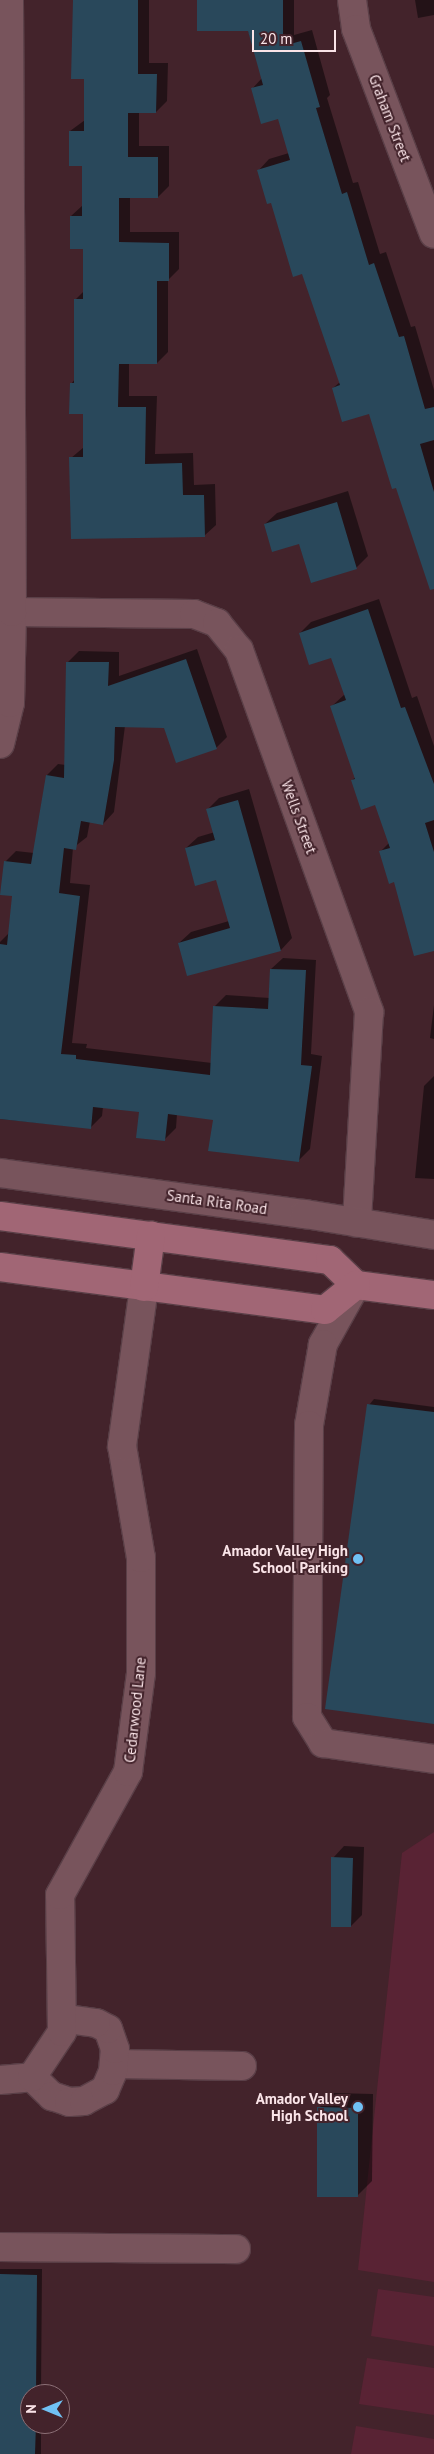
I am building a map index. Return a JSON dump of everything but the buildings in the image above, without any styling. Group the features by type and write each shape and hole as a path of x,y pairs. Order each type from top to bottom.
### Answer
{"main road":[{"path":"0,1216 330,1260 356,1285 434,1295"},
{"path":"144,1288 151,1235"},
{"path":"0,1267 144,1288 325,1310 356,1285"}],"street":[{"path":"0,744 10,703 12,612 9,0"},
{"name":"Graham Street","path":"352,0 356,29 434,234"},
{"name":"Wells Street","path":"12,612 194,614 217,623 239,650 369,1012 357,1224"},
{"name":"Santa Rita Road","path":"0,1173 434,1235"},
{"path":"356,1285 323,1344 309,1425 307,1717 324,1743 434,1759"},
{"name":"Cedarwood Lane","path":"32,2077 62,2032 60,1895 128,1772 141,1673 141,1558 122,1446 144,1288"},
{"path":"0,2080 32,2077 52,2096 69,2102 84,2101 105,2090 114,2064 115,2049 108,2029 96,2023 62,2018"},
{"path":"114,2064 242,2066"},
{"path":"0,2247 236,2249"}],"shaded area":[{"path":"434,1832 434,2282 358,2270 402,1853"},
{"path":"378,2289 434,2297 434,2346 371,2336"},
{"path":"367,2358 434,2368 434,2415 359,2404"},
{"path":"356,2426 434,2439 434,2454 351,2454"}],"place":[{"name":"Amador Valley High School Parking","path":"358,1559"},
{"name":"Amador Valley High School","path":"358,2107"}]}
